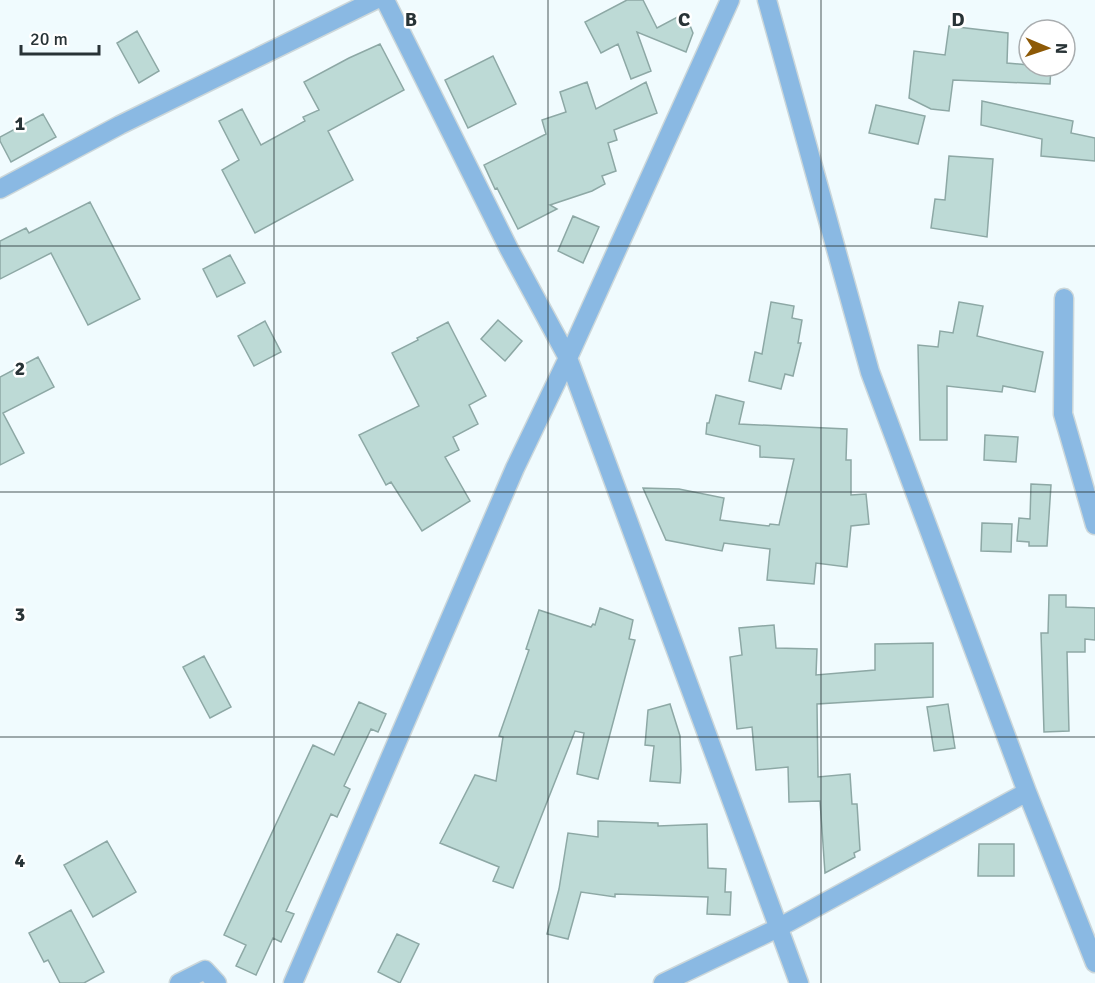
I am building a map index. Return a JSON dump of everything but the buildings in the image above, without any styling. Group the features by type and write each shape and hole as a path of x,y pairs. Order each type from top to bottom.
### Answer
{"street":[{"path":"0,189 352,5 375,0"},
{"path":"385,0 509,249 568,358 799,983"},
{"path":"292,983 516,468 730,0"},
{"path":"767,0 870,372 1027,792 1095,963"},
{"path":"1064,298 1063,414 1095,525"},
{"path":"663,983 778,928 1027,792"},
{"path":"179,983 205,970 217,983"}]}
